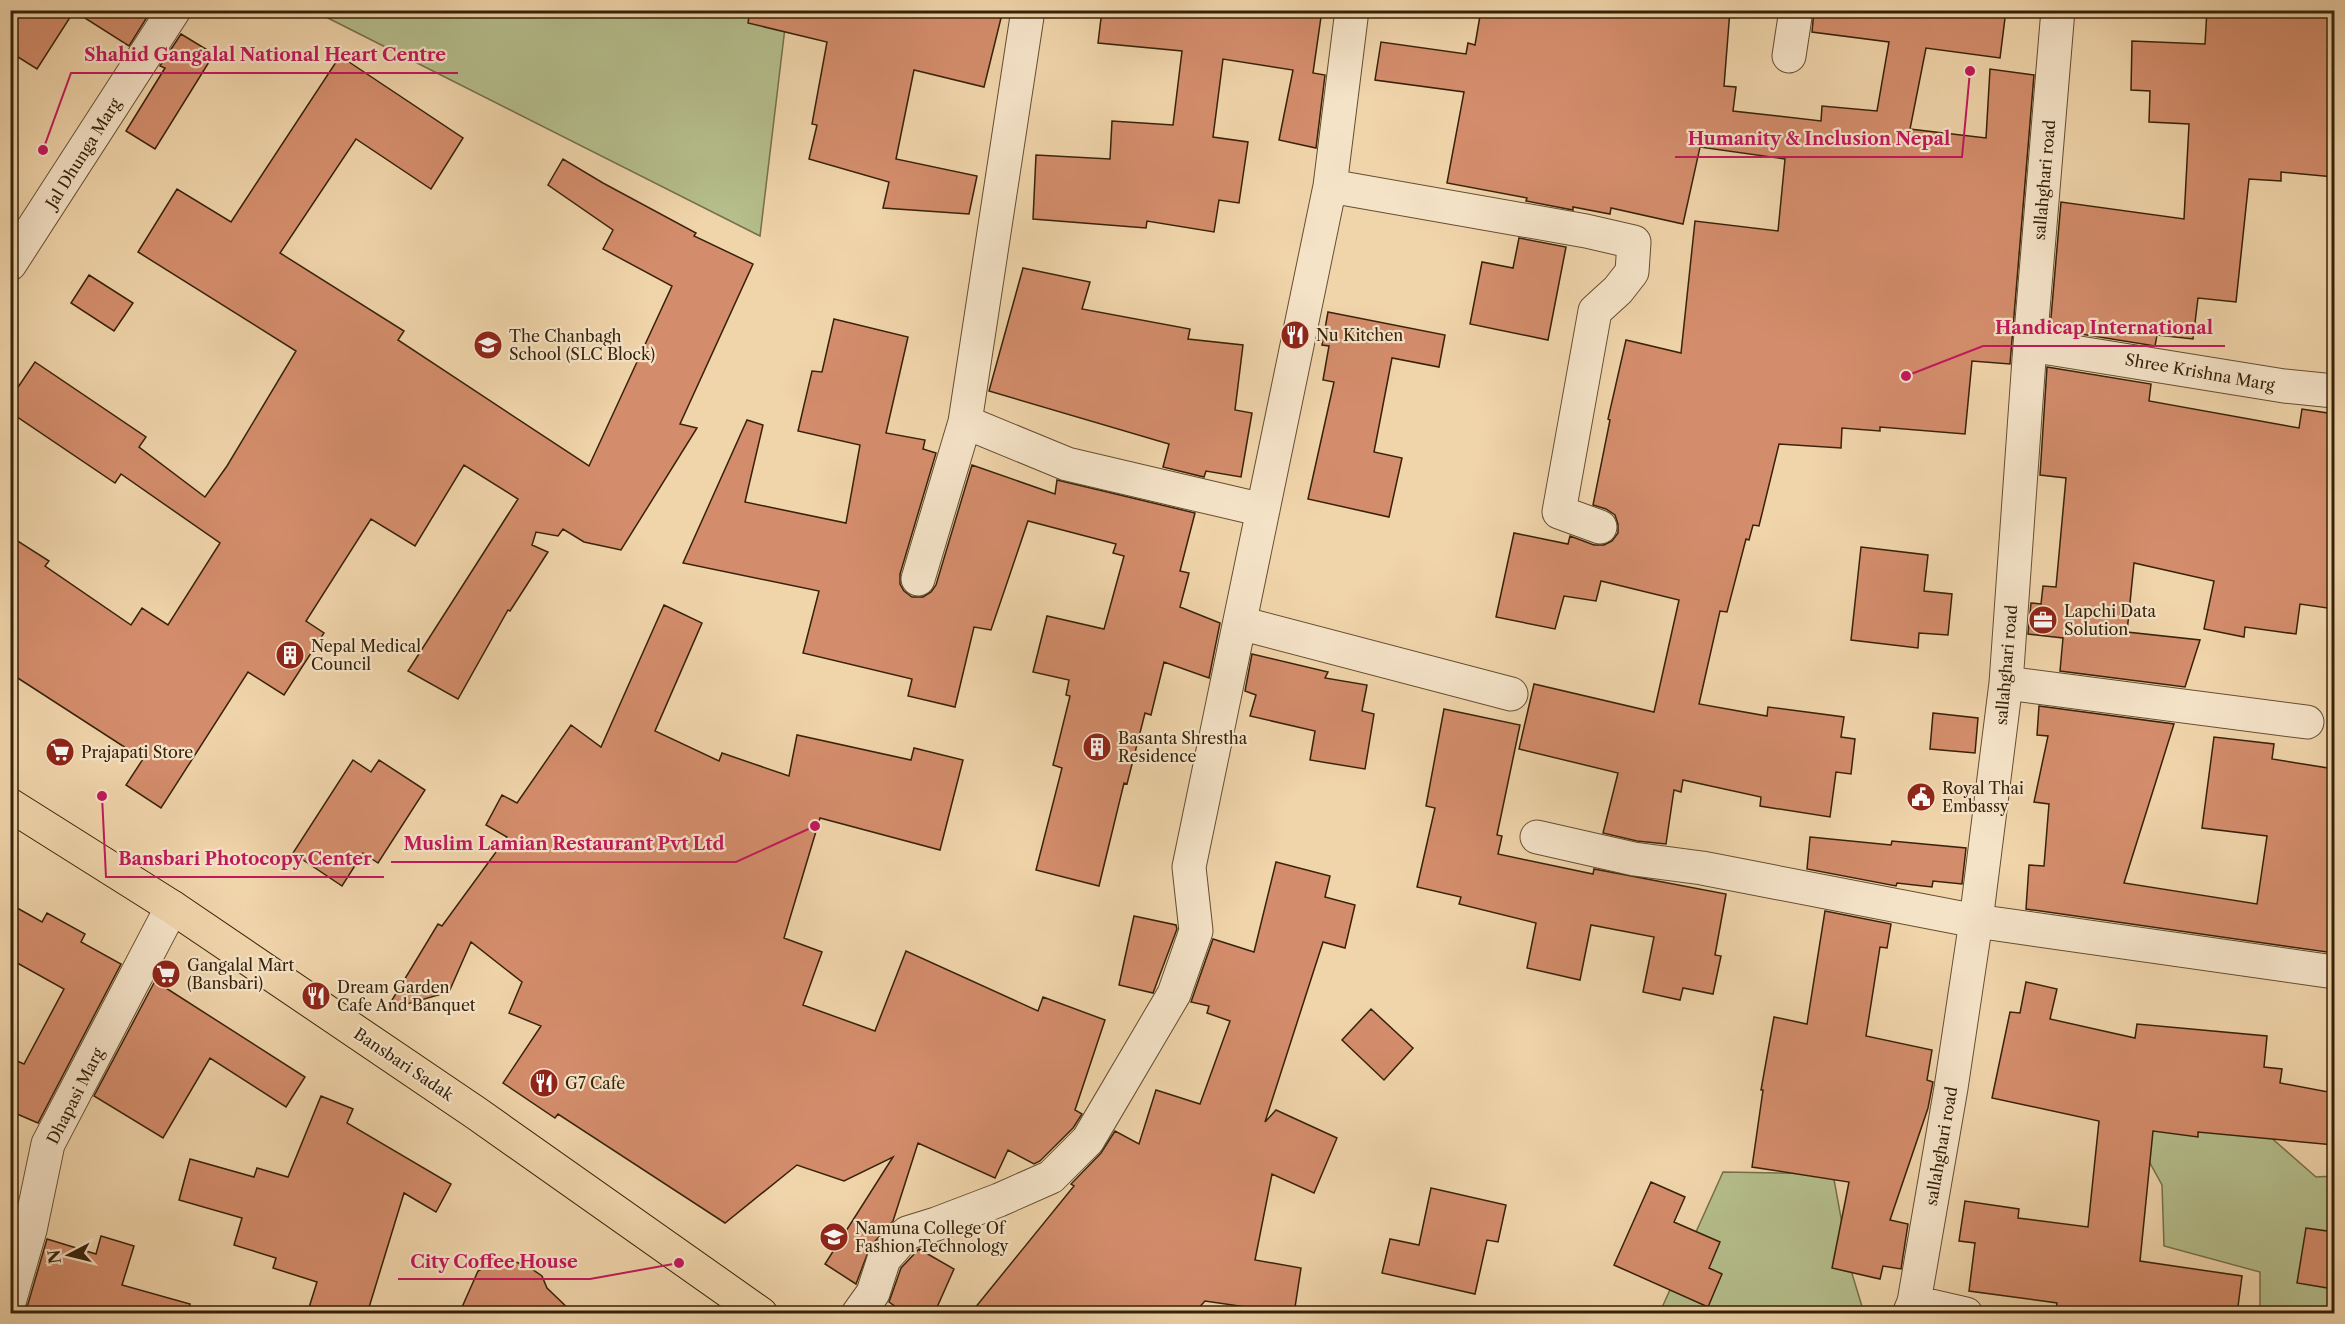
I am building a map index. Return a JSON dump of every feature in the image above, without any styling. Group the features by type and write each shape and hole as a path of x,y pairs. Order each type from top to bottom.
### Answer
{"main road":[{"name":"Bansbari Sadak","path":"10,805 172,906 476,1113 761,1314"}],"street":[{"name":"Jal Dhunga Marg","path":"10,264 174,10"},
{"path":"918,579 965,422 1028,10"},
{"path":"858,1314 873,1293 884,1259 907,1233 999,1200 1051,1177 1088,1140 1174,994 1196,931 1189,867 1330,186 1352,10"},
{"path":"1789,56 1796,10"},
{"name":"sallahghari road","path":"1912,1308 1951,1088 1976,921 2006,682 2030,345 2058,10"},
{"path":"1330,186 1586,231 1634,242 1632,272 1618,290 1595,311 1559,512 1600,527"},
{"name":"Shree Krishna Marg","path":"2030,345 2284,386 2334,391"},
{"path":"965,422 1066,464 1263,510"},
{"path":"1240,622 1511,694"},
{"path":"2006,682 2307,722"},
{"path":"1537,837 1634,859 1702,868 1976,921 2334,972"},
{"name":"Dhapasi Marg","path":"10,1299 30,1230 48,1144 172,906"},
{"path":"1912,1308 1966,1314"}],"green space":[{"path":"314,11 787,11 760,236"},
{"path":"2128,1123 2259,1127 2316,1177 2334,1176 2334,1313 2260,1313 2260,1272 2164,1246 2162,1185"},
{"path":"1723,1172 1833,1174 1850,1267 1864,1313 1660,1312"}],"building":[{"path":"10,10 144,10 149,14 129,46 74,11 37,69 10,52"},
{"path":"750,10 969,10 1001,18 984,87 914,70 896,159 977,176 969,214 883,208 889,182 809,159 817,125 812,124 827,42 748,23"},
{"path":"1102,10 1322,10 1313,73 1325,75 1316,148 1279,140 1293,70 1223,59 1213,137 1248,142 1239,203 1219,200 1214,232 1147,221 1146,228 1033,219 1036,155 1110,159 1112,121 1173,125 1182,51 1098,43"},
{"path":"1481,10 1730,10 1724,86 1736,87 1733,111 1821,121 1822,106 1877,111 1889,42 1812,32 1814,10 2006,10 2000,58 1926,48 1910,129 1986,138 1990,69 2034,75 2010,364 1972,361 1965,434 1880,427 1880,431 1842,428 1841,448 1779,444 1759,526 1753,525 1749,540 1746,539 1727,612 1720,611 1699,704 1767,716 1768,707 1844,717 1841,737 1855,739 1851,774 1836,772 1830,817 1760,806 1761,797 1683,780 1681,792 1674,790 1666,844 1637,841 1603,833 1618,773 1519,749 1534,684 1654,712 1679,600 1601,581 1596,601 1564,596 1555,629 1496,617 1514,533 1568,544 1570,536 1594,545 1604,545 1612,541 1618,533 1615,515 1593,505 1610,420 1608,419 1626,340 1681,353 1695,221 1778,231 1785,159 1700,147 1683,224 1611,208 1610,214 1573,207 1573,210 1526,201 1527,198 1447,183 1464,92 1375,80 1381,42 1466,54 1468,43 1475,45"},
{"path":"2207,10 2334,10 2334,177 2281,172 2281,181 2249,179 2236,302 2198,298 2193,339 2157,335 2155,346 2050,329 2061,202 2184,219 2189,124 2149,122 2150,91 2131,90 2132,41 2205,44"},
{"path":"181,34 214,54 155,149 126,131 165,68 160,66"},
{"path":"340,56 463,138 431,189 356,139 280,253 404,331 398,340 589,466 672,286 603,249 613,230 548,185 563,159 696,233 694,236 753,264 680,424 697,428 621,550 584,542 563,529 558,536 536,532 532,545 548,552 510,611 508,610 458,699 408,671 518,499 464,465 415,546 371,519 306,621 324,633 284,695 248,672 161,808 126,785 143,759 10,673 10,536 49,561 45,566 131,625 142,608 168,625 220,543 121,474 115,483 10,412 10,399 35,362 146,437 139,447 205,497 227,466 296,351 138,252 177,189 231,222"},
{"path":"1519,238 1566,247 1548,340 1470,324 1482,262 1513,268"},
{"path":"1023,268 1090,282 1082,309 1190,329 1188,339 1243,345 1235,410 1252,413 1241,477 1206,471 1204,477 1163,467 1169,444 989,391"},
{"path":"89,275 133,303 114,331 71,303"},
{"path":"1328,312 1445,335 1439,367 1392,358 1374,452 1402,458 1389,517 1308,499 1334,382 1323,380 1329,346 1322,345"},
{"path":"834,319 908,337 886,433 925,440 923,449 936,453 900,574 900,584 904,591 912,597 923,597 936,585 972,465 1055,494 1057,480 1195,513 1180,571 1189,573 1180,607 1220,623 1209,678 1164,662 1151,715 1145,713 1127,784 1124,783 1099,886 1036,870 1062,768 1053,765 1070,696 1066,695 1069,680 1033,672 1047,616 1104,629 1124,556 1113,553 1116,544 1028,521 991,630 974,627 955,707 908,696 912,679 803,653 819,591 683,563 747,420 763,425 745,502 846,523 860,445 798,431 812,371 822,372"},
{"path":"2047,367 2151,384 2149,401 2299,428 2302,409 2334,414 2334,609 2300,604 2296,634 2245,627 2244,637 2204,629 2214,581 2134,563 2127,632 2200,640 2185,687 2060,671 2063,638 2028,634 2031,603 2041,604 2043,586 2056,587 2066,478 2040,475"},
{"path":"1861,547 1928,555 1924,591 1952,594 1948,635 1919,633 1918,648 1851,640"},
{"path":"664,605 702,623 655,731 719,761 722,753 789,776 797,735 911,760 914,748 963,760 940,850 820,818 784,938 822,952 803,1005 875,1031 906,951 1038,1011 1043,997 1105,1020 1075,1110 1082,1114 1073,1128 1040,1161 1034,1164 1008,1150 995,1178 918,1143 893,1221 870,1247 856,1284 825,1264 893,1157 844,1181 797,1165 725,1223 558,1114 555,1118 503,1083 541,1026 509,1013 522,982 471,942 449,992 386,1010 438,924 442,926 507,837 486,825 502,795 517,803 571,725 601,747"},
{"path":"1252,654 1328,672 1325,678 1367,685 1362,711 1374,714 1365,769 1310,760 1315,731 1250,716 1256,695 1245,691"},
{"path":"2039,706 2174,724 2124,883 2257,904 2267,836 2202,828 2214,737 2274,744 2272,759 2334,769 2334,953 2026,909 2029,865 2044,866 2049,804 2034,802 2048,736 2037,735"},
{"path":"1444,709 1520,725 1497,835 1502,836 1498,854 1593,874 1594,869 1726,894 1715,955 1721,956 1713,994 1683,988 1680,1000 1643,992 1654,937 1591,925 1580,980 1527,968 1536,923 1459,904 1461,897 1417,887 1435,808 1426,806"},
{"path":"1933,713 1978,718 1975,753 1930,749"},
{"path":"353,760 371,772 379,760 425,790 378,863 363,853 342,886 293,853"},
{"path":"1810,837 1891,845 1892,841 1966,848 1962,884 1933,881 1932,887 1897,883 1896,886 1807,869"},
{"path":"1276,862 1330,876 1325,897 1355,905 1345,948 1323,942 1265,1122 1276,1110 1337,1138 1314,1193 1272,1174 1255,1260 1301,1268 1294,1314 1205,1301 1193,1314 970,1314 1074,1186 1071,1184 1101,1153 1115,1131 1139,1144 1156,1090 1200,1104 1230,1021 1207,1013 1209,1006 1191,1002 1213,939 1254,952"},
{"path":"10,904 42,922 47,913 85,934 81,942 121,964 38,1123 10,1111 10,1058 24,1064 64,989 10,959"},
{"path":"1825,911 1891,924 1887,948 1880,947 1866,1036 1932,1050 1927,1080 1933,1082 1928,1108 1890,1220 1908,1224 1901,1269 1883,1266 1880,1279 1832,1268 1849,1182 1752,1167 1763,1090 1761,1090 1774,1017 1807,1024"},
{"path":"1134,916 1176,925 1177,929 1153,993 1119,985"},
{"path":"155,981 305,1077 286,1107 210,1058 163,1138 94,1096"},
{"path":"2026,982 2057,989 2050,1019 2135,1038 2137,1024 2267,1036 2264,1067 2282,1069 2280,1083 2334,1093 2334,1145 2198,1132 2198,1137 2153,1131 2140,1261 2242,1276 2237,1314 2055,1314 2057,1303 1969,1291 1975,1243 1959,1241 1965,1201 2019,1209 2018,1218 2088,1227 2099,1121 1992,1098 2010,1012 2020,1013"},
{"path":"1371,1009 1413,1048 1384,1080 1342,1040"},
{"path":"321,1096 353,1109 347,1123 451,1184 436,1212 404,1193 367,1314 307,1314 317,1282 273,1268 276,1258 234,1245 242,1218 179,1200 190,1159 254,1177 257,1168 288,1177"},
{"path":"1651,1182 1685,1197 1674,1222 1720,1242 1709,1268 1722,1274 1708,1307 1614,1265"},
{"path":"1431,1188 1506,1205 1498,1242 1487,1240 1475,1294 1382,1273 1390,1239 1419,1245"},
{"path":"2306,1228 2334,1232 2334,1289 2297,1283"},
{"path":"101,1236 134,1246 122,1285 190,1304 188,1314 21,1314 28,1304 47,1239 96,1254"},
{"path":"919,1249 954,1269 934,1314 906,1314 889,1302 901,1268"},
{"path":"501,1261 516,1262 542,1276 547,1288 574,1314 459,1314 478,1271"}],"place":[{"name":"Humanity & Inclusion Nepal","path":"1970,71"},
{"name":"Shahid Gangalal National Heart Centre","path":"43,150"},
{"name":"Nu Kitchen","path":"1295,335"},
{"name":"The Chanbagh School (SLC Block)","path":"488,345"},
{"name":"Handicap International","path":"1906,376"},
{"name":"Lapchi Data Solution","path":"2043,620"},
{"name":"Nepal Medical Council","path":"290,655"},
{"name":"Basanta Shrestha Residence","path":"1097,747"},
{"name":"Prajapati Store","path":"60,752"},
{"name":"Bansbari Photocopy Center","path":"102,796"},
{"name":"Royal Thai Embassy","path":"1921,797"},
{"name":"Muslim Lamian Restaurant Pvt Ltd","path":"815,826"},
{"name":"Gangalal Mart (Bansbari)","path":"166,974"},
{"name":"Dream Garden Cafe And Banquet","path":"316,996"},
{"name":"G7 Cafe","path":"544,1083"},
{"name":"Namuna College Of Fashion Technology","path":"834,1237"},
{"name":"City Coffee House","path":"679,1263"}]}
